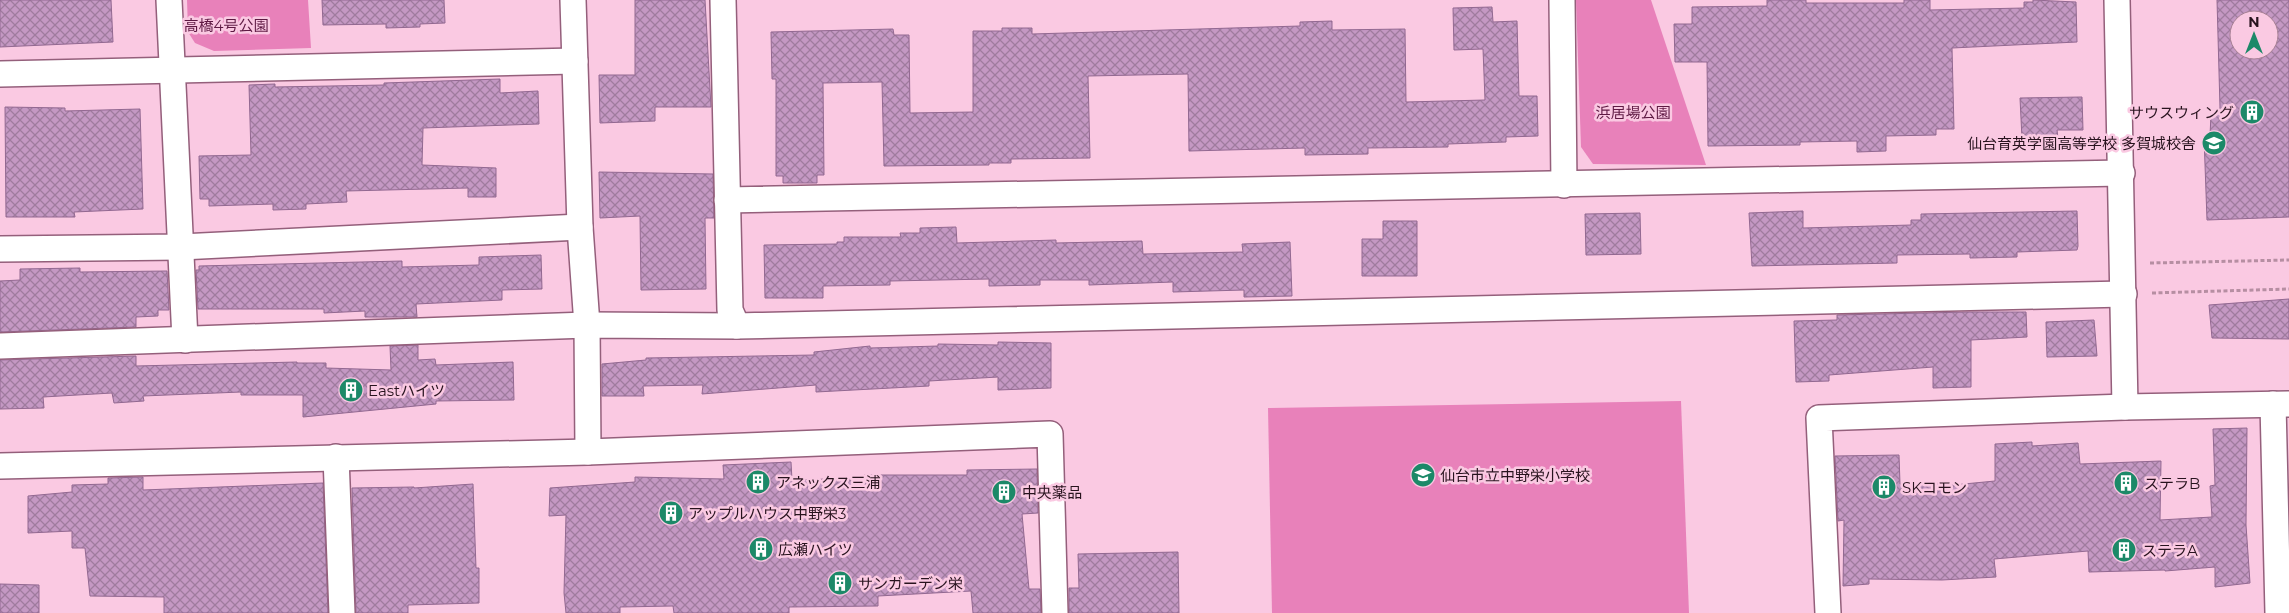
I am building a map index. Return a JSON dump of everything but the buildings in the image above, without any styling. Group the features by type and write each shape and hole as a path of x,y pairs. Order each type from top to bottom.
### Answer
{"street":[{"path":"169,0 185,340"},
{"path":"573,0 580,227 587,325 588,452"},
{"path":"723,0 730,310 737,326"},
{"path":"1562,0 1564,185"},
{"path":"2117,0 2122,173 2125,407"},
{"path":"0,74 575,61"},
{"path":"727,200 2122,173"},
{"path":"0,249 181,247 580,227"},
{"path":"0,346 587,325 737,326 2124,294"},
{"path":"1828,613 1820,418 2125,407 2281,404 2278,613"},
{"path":"0,466 336,456 588,452 1050,434 1055,613"},
{"path":"336,456 342,613"}],"path":[{"path":"2147,271 2147,263 2289,260"},
{"path":"2124,294 2289,289"}],"green space":[{"name":"高橋4号公園","path":"187,0 308,0 311,48 214,51 195,43 188,32"},
{"name":"浜居場公園","path":"1576,0 1651,0 1706,165 1593,164 1581,147"},
{"path":"1681,401 1689,613 1272,613 1268,408"}],"place":[{"name":"サウスウィング","path":"2252,112"},
{"name":"仙台育英学園高等学校 多賀城校舎","path":"2214,143"},
{"name":"Eastハイツ","path":"351,390"},
{"name":"仙台市立中野栄小学校","path":"1423,475"},
{"name":"アネックス三浦","path":"758,482"},
{"name":"ステラB","path":"2126,483"},
{"name":"SKコモン","path":"1884,487"},
{"name":"中央薬品","path":"1004,492"},
{"name":"アップルハウス中野栄3","path":"671,513"},
{"name":"広瀬ハイツ","path":"761,549"},
{"name":"ステラA","path":"2124,550"},
{"name":"サンガーデン栄","path":"840,583"}]}
